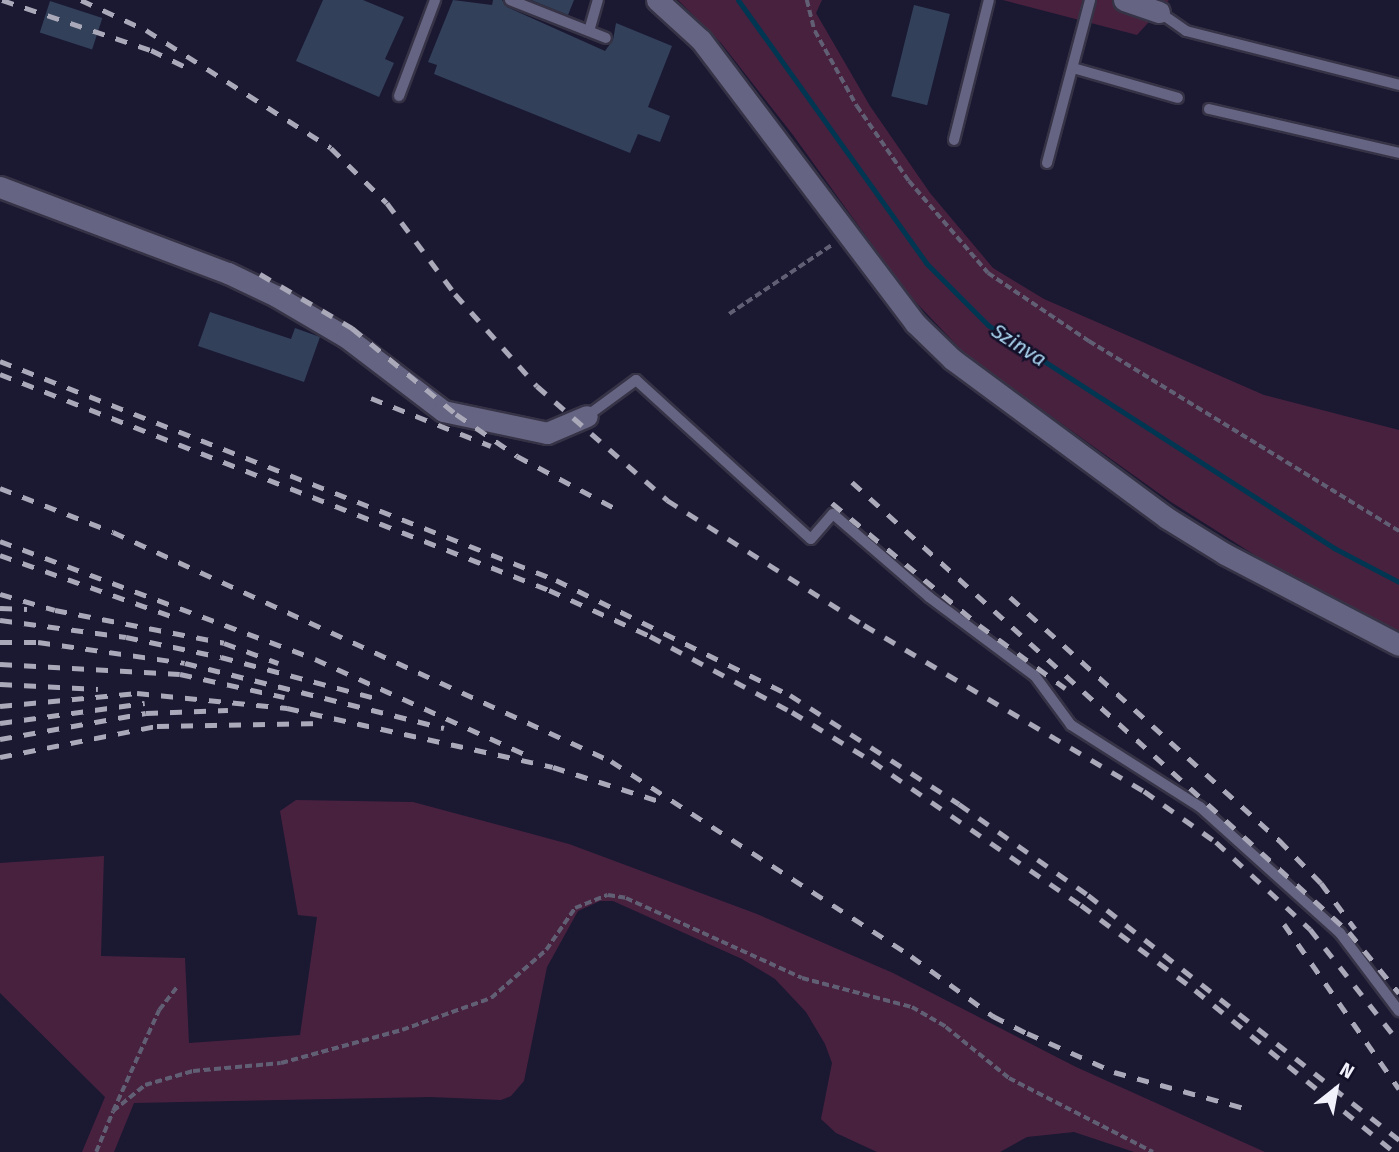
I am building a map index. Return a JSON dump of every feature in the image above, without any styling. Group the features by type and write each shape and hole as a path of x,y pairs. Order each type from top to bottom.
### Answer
{"street":[{"path":"657,0 701,40 915,323 992,391 1167,518 1225,554 1399,645"},
{"path":"1124,0 1159,12"},
{"path":"0,187 228,273 276,296 354,342 443,411 547,433 586,416"}],"lane":[{"path":"399,96 435,0"},
{"path":"510,0 606,38"},
{"path":"589,31 598,0"},
{"path":"954,140 989,0"},
{"path":"1047,163 1090,0"},
{"path":"1159,12 1186,31 1399,85"},
{"path":"1073,68 1178,98"},
{"path":"1209,109 1399,153"},
{"path":"586,416 636,380 811,539 833,514 929,597 1035,677 1071,725 1200,807 1340,933 1399,1011"}],"path":[{"path":"807,0 815,31 857,106 909,181 988,273 1088,341 1399,531"},
{"path":"729,314 849,234"},
{"path":"113,1111 145,1085 193,1071 281,1063 402,1030 491,998 546,950 575,908 608,895 626,898 802,978 912,1007 946,1027 1009,1078 1153,1152"},
{"path":"96,1152 159,1010 178,986"}],"shaded area":[{"path":"678,0 822,0 816,13 870,106 930,193 993,268 1044,299 1264,395 1399,430 1399,633 1299,583 1171,502 967,356 907,293 793,135 721,43"},
{"path":"1003,0 1169,0 1137,35"},
{"path":"296,800 413,802 569,844 757,914 893,973 1076,1067 1265,1152 1134,1152 1074,1132 1027,1137 1000,1152 877,1152 836,1133 821,1119 832,1063 825,1044 806,1012 775,979 742,959 613,901 600,901 578,911 547,967 524,1081 511,1096 501,1100 431,1097 134,1103 114,1152 82,1152 105,1097 0,993 0,863 104,856 101,956 185,958 189,1043 300,1035 317,917 298,915 280,811"}],"building":[{"path":"323,0 363,0 404,17 385,59 394,63 379,97 296,61"},
{"path":"453,0 492,5 493,0 502,0 507,7 605,51 613,40 616,23 672,46 648,107 670,116 660,142 638,134 630,153 434,74 437,65 428,62"},
{"path":"531,0 574,0 568,15"},
{"path":"50,1 102,18 92,49 40,32"},
{"path":"914,5 950,14 927,105 891,96"},
{"path":"210,312 291,339 295,328 320,337 304,382 198,346"}],"waterway":[{"name":"Szinva","path":"738,0 926,263 988,325 1334,548 1399,582"}],"railway":[{"path":"2,0 151,50 192,70"},
{"path":"81,0 146,30 331,148 387,203 455,294 537,386 667,500 864,625 1144,791 1216,842 1310,929 1399,1042"},
{"path":"260,274 352,328 456,414 517,456 620,511"},
{"path":"0,361 556,580 790,695 959,804 1088,895 1399,1140"},
{"path":"0,374 549,590 650,636 792,712 872,761 1081,905 1195,990 1394,1152"},
{"path":"371,398 491,446"},
{"path":"852,482 1349,932 1399,993"},
{"path":"0,488 113,532 611,761 911,956 993,1016 1027,1033 1114,1072 1251,1110"},
{"path":"832,503 979,625 1065,688"},
{"path":"0,541 315,659 524,754"},
{"path":"0,555 174,617"},
{"path":"0,594 55,610 224,643 278,663"},
{"path":"1010,597 1279,840 1321,883 1355,929"},
{"path":"0,608 27,609"},
{"path":"0,620 126,637 221,657 375,698"},
{"path":"0,642 38,642 185,663 444,728"},
{"path":"0,664 180,674 284,697"},
{"path":"0,684 98,689"},
{"path":"0,706 137,693 287,708 553,767 662,802"},
{"path":"0,723 145,703"},
{"path":"0,739 146,713 228,710"},
{"path":"0,757 157,726 323,723"},
{"path":"1284,924 1399,1089"}]}
